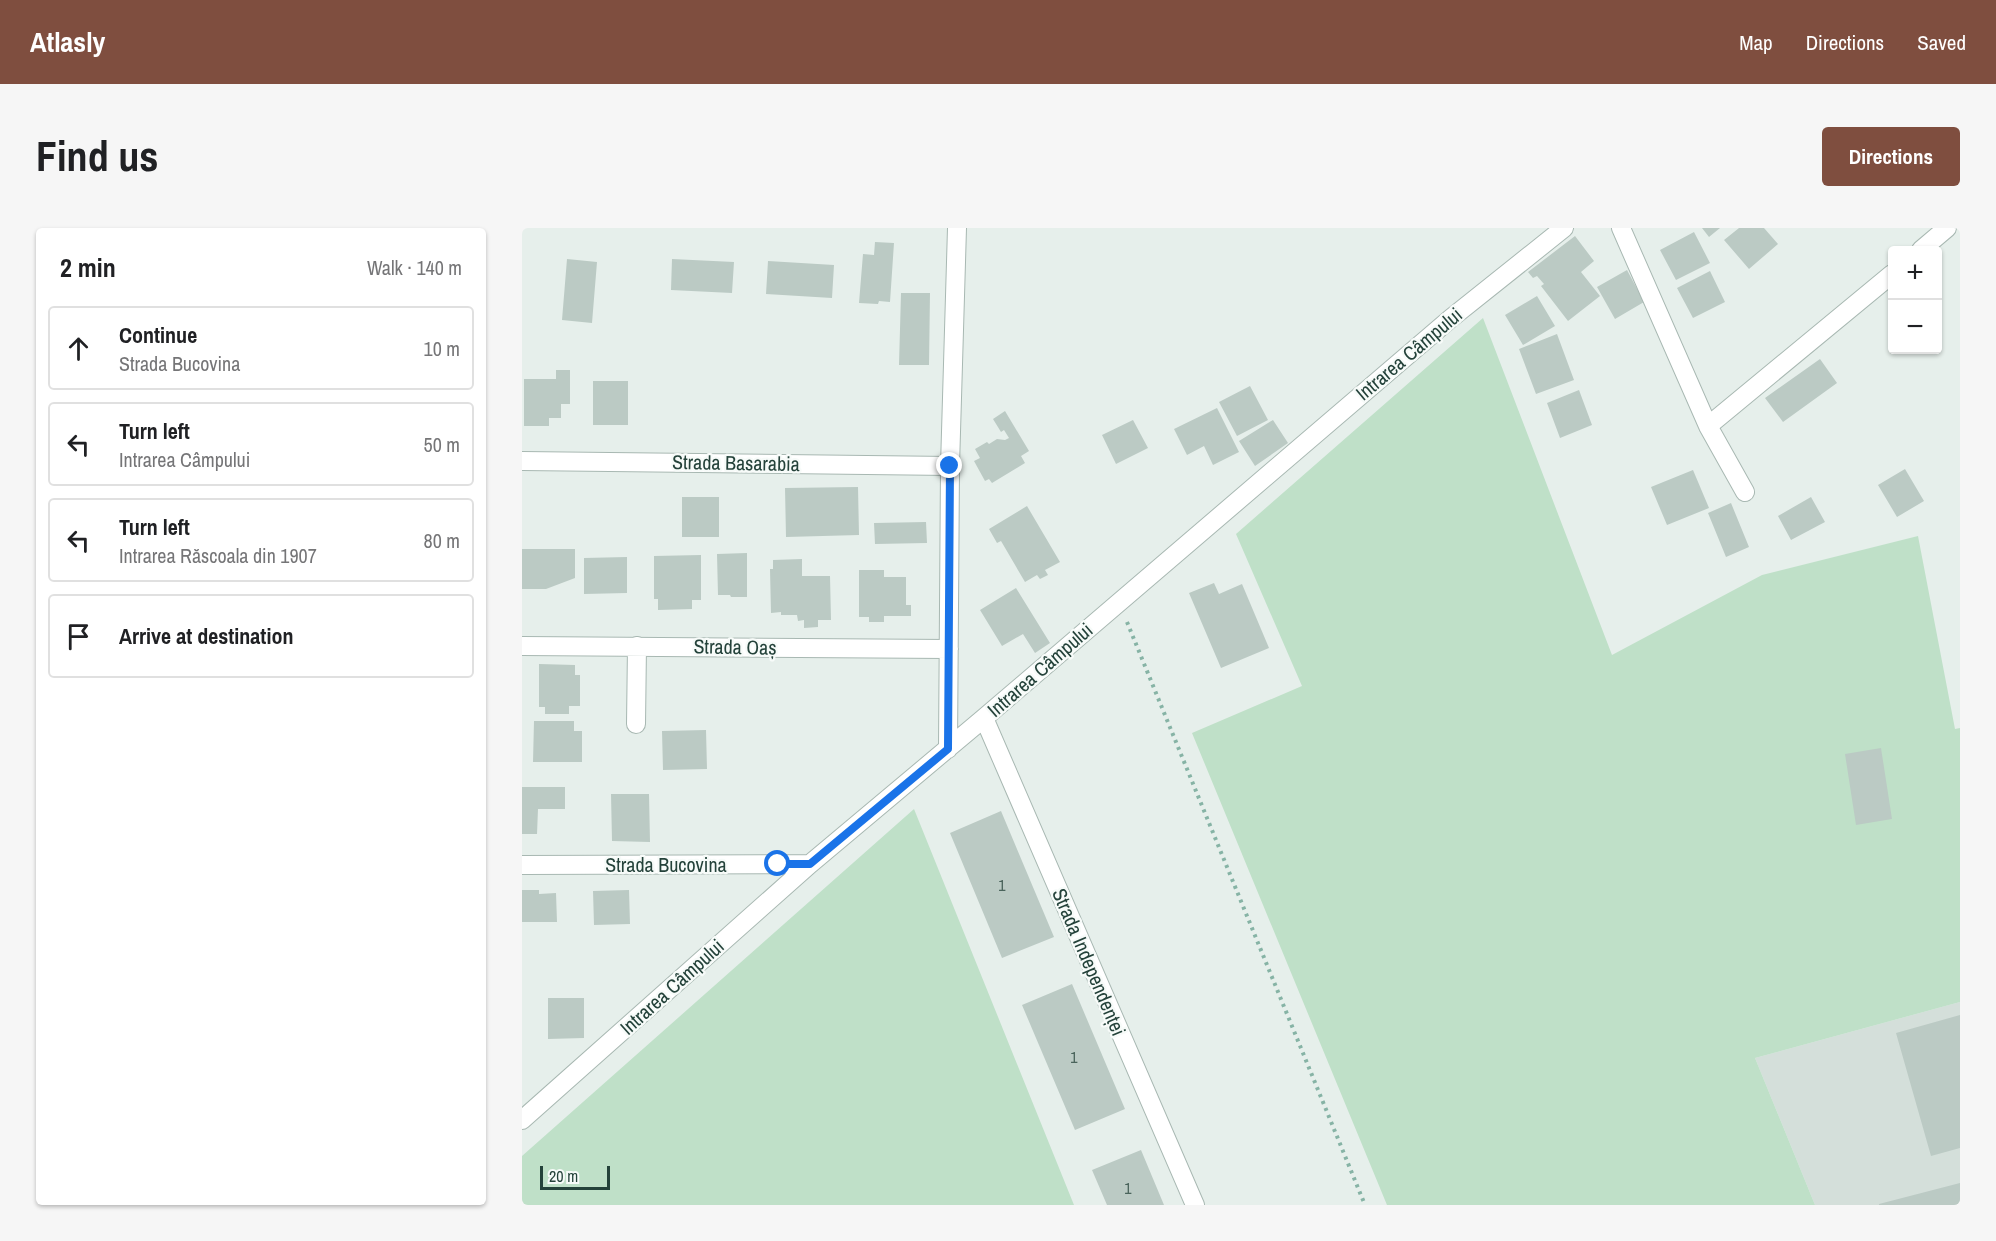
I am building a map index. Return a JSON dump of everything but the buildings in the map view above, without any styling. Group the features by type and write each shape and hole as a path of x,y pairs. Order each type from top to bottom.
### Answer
{"street":[{"path":"948,749 950,466 957,228"},
{"name":"Intrarea Câmpului","path":"522,1120 810,864 948,749 1450,319 1564,228"},
{"path":"1622,228 1708,426 1746,492"},
{"path":"1926,246 1947,228"},
{"path":"1708,426 1888,278"},
{"name":"Strada Basarabia","path":"522,461 950,466"},
{"name":"Strada Oaș","path":"522,646 949,649"},
{"path":"636,724 637,646"},
{"name":"Strada Independenței","path":"984,718 1195,1205"},
{"name":"Strada Bucovina","path":"522,865 810,864"}],"path":[{"path":"1118,602 1365,1205"}],"shaded area":[{"path":"1960,1002 1960,1205 1815,1205 1755,1058"}],"green space":[{"path":"1483,318 1612,655 1762,575 1918,536 1955,729 1960,728 1960,1002 1755,1058 1815,1205 1387,1205 1192,733 1302,686 1236,534"},
{"path":"914,809 1074,1205 522,1205 522,1156"}],"route":[{"path":"778,864 810,864 948,749 950,466"}]}
